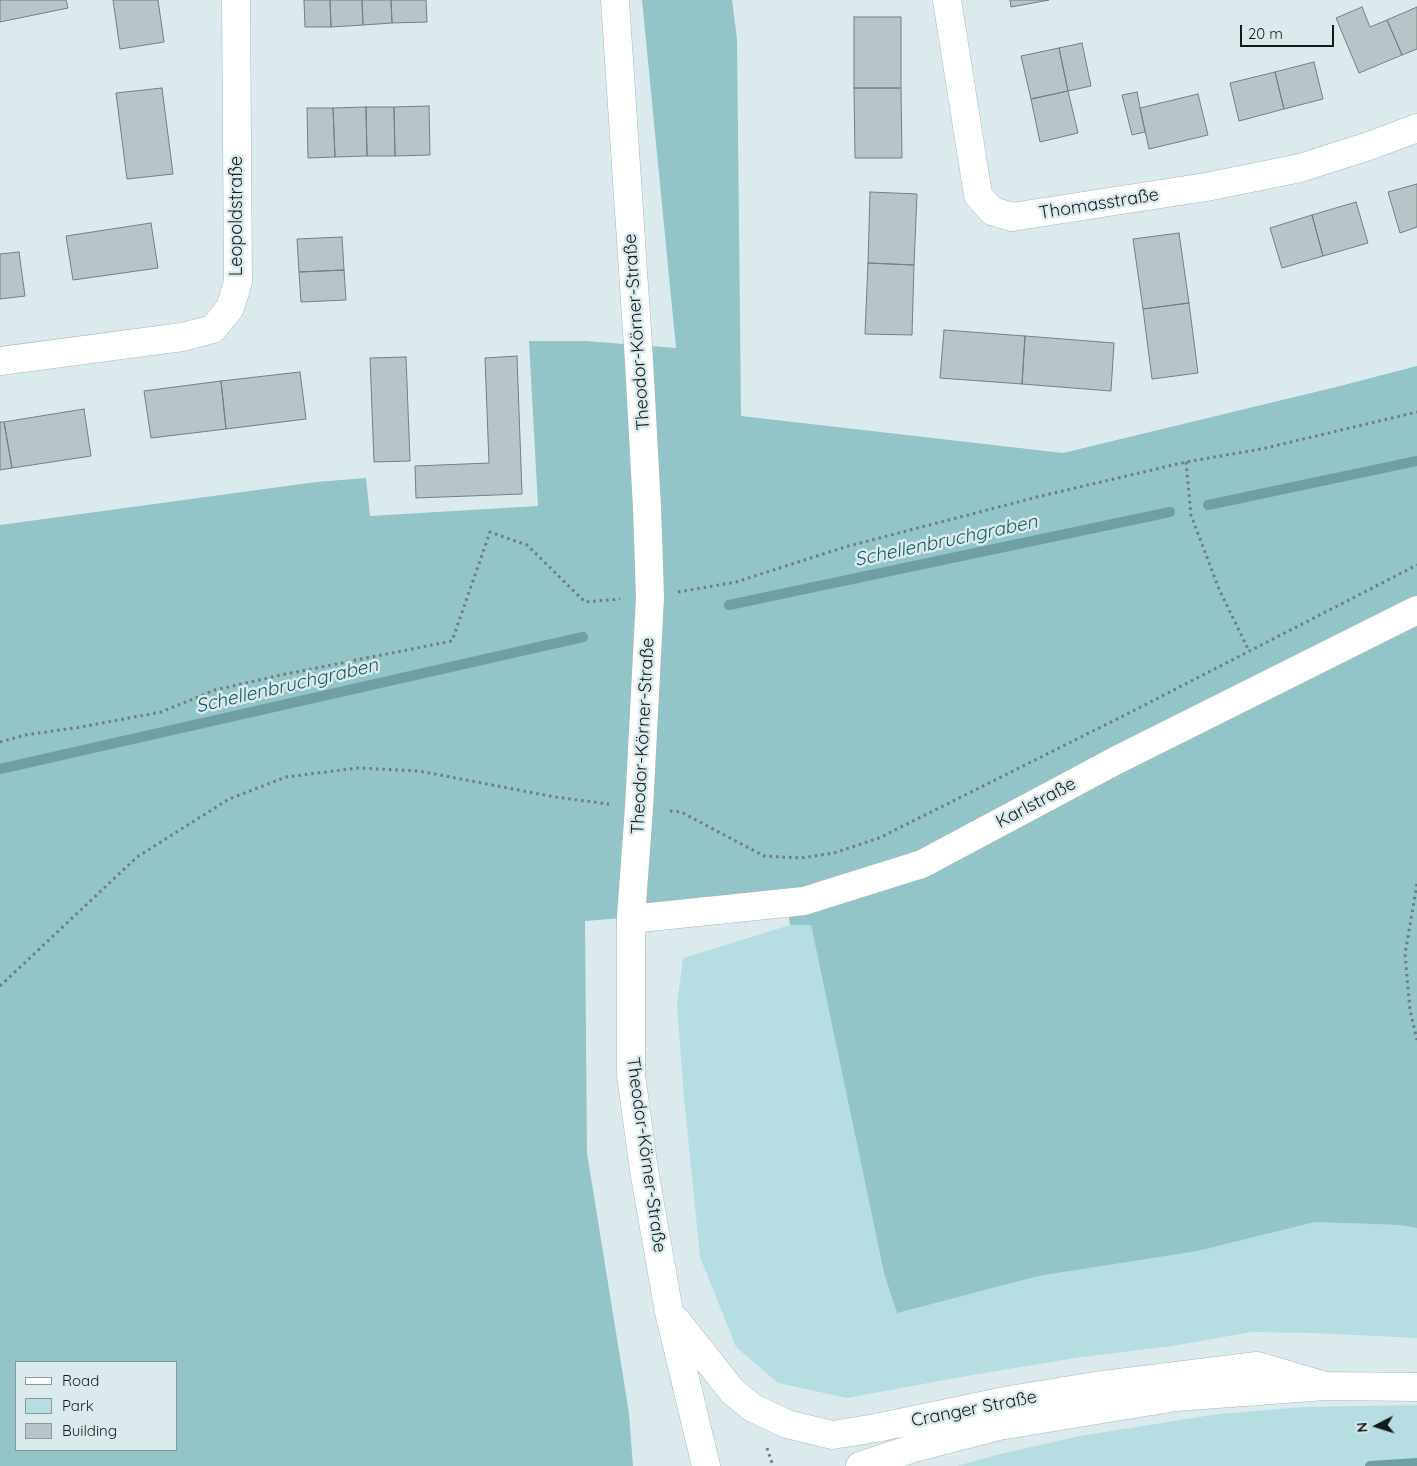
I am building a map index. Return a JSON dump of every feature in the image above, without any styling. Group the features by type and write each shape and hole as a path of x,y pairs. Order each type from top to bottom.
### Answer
{"main road":[{"name":"Leopoldstraße","path":"0,361 182,338 213,328 230,308 238,282 236,0"},
{"name":"Theodor-Körner-Straße","path":"615,0 640,371 650,597 631,919 631,1075 644,1170 669,1312 706,1466"},
{"name":"Thomasstraße","path":"948,0 978,195 992,211 1012,217 1206,188 1300,168 1369,146 1417,128"},
{"name":"Karlstraße","path":"631,919 804,901 922,864 1115,760 1417,610"},
{"name":"Cranger Straße","path":"669,1312 733,1392 753,1408 787,1424 832,1435 1076,1389 1256,1366 1325,1386"},
{"name":"Cranger Straße","path":"860,1466 914,1448 999,1426 1176,1397 1325,1386 1417,1387"}],"path":[{"path":"0,742 24,735 81,727 161,712 215,690 452,641 490,532 527,545 585,602 650,597 736,582 845,547 1037,497 1186,462 1261,448 1417,412"},
{"path":"1186,462 1191,515 1219,589 1249,651"},
{"path":"0,986 137,857 229,799 286,776 358,768 419,772 555,797 681,812 764,856 801,858 834,853 878,838 1127,714 1417,565"},
{"path":"1417,884 1406,954 1410,1010 1417,1040"}],"green space":[{"path":"790,925 811,925 884,1273 1038,1276 1198,1251 1315,1222 1399,1225 1417,1228 1417,1338 1252,1332 1172,1346 1075,1358 847,1398 778,1383 736,1347 700,1257 677,1005 683,958"},
{"path":"1417,1405 1417,1466 957,1466 1080,1436 1218,1414 1304,1407"}],"shaded area":[{"path":"642,0 732,0 737,39 741,416 1063,453 1417,366 1417,1228 1399,1225 1315,1222 1198,1251 1038,1276 897,1313 884,1273 811,925 790,925 787,905 585,921 587,1153 629,1413 633,1466 0,1466 0,525 316,482 366,478 370,516 538,506 529,341 585,341 676,348"}],"building":[{"path":"0,0 66,0 68,8 0,22"},
{"path":"113,0 158,0 164,42 120,49"},
{"path":"304,0 330,0 331,27 305,27"},
{"path":"330,0 362,0 363,25 331,27"},
{"path":"362,0 391,0 392,23 363,25"},
{"path":"391,0 426,0 427,22 392,23"},
{"path":"1010,0 1049,0 1011,7"},
{"path":"1362,7 1370,27 1387,20 1402,55 1359,73 1336,18"},
{"path":"1417,7 1417,49 1402,55 1387,20"},
{"path":"854,17 901,17 901,88 854,88"},
{"path":"1082,43 1091,86 1068,91 1059,48"},
{"path":"1059,48 1068,91 1031,99 1021,56"},
{"path":"1314,62 1323,99 1284,109 1275,72"},
{"path":"1275,72 1284,109 1239,121 1230,83"},
{"path":"162,88 173,174 127,179 116,93"},
{"path":"854,88 901,88 902,158 855,158"},
{"path":"1068,91 1078,133 1040,142 1031,99"},
{"path":"1137,92 1145,132 1132,135 1122,95"},
{"path":"1198,94 1208,135 1149,149 1140,108"},
{"path":"429,106 430,155 395,156 394,107"},
{"path":"366,107 367,156 335,157 333,108"},
{"path":"366,107 394,107 395,156 367,156"},
{"path":"307,108 333,108 335,157 308,158"},
{"path":"1417,184 1417,227 1400,233 1388,192"},
{"path":"870,192 917,194 914,265 868,263"},
{"path":"1356,202 1368,243 1323,256 1312,215"},
{"path":"1312,215 1323,256 1282,268 1270,228"},
{"path":"151,223 158,268 73,280 66,236"},
{"path":"1179,233 1189,303 1143,309 1133,239"},
{"path":"342,237 344,270 299,272 297,239"},
{"path":"19,252 25,296 0,299 0,254"},
{"path":"868,263 914,265 912,335 865,334"},
{"path":"344,270 346,300 301,302 299,272"},
{"path":"1189,303 1198,373 1152,379 1143,309"},
{"path":"944,330 1025,336 1022,384 940,378"},
{"path":"1025,336 1114,343 1111,391 1022,384"},
{"path":"517,356 522,494 416,498 415,466 489,463 485,358"},
{"path":"406,357 410,461 374,462 370,358"},
{"path":"300,372 306,419 226,429 221,381"},
{"path":"221,381 226,429 151,438 144,391"},
{"path":"84,409 91,456 12,468 4,422"},
{"path":"0,422 4,422 12,468 0,470"}],"waterway":[{"name":"Schellenbruchgraben","path":"1208,505 1417,461"},
{"name":"Schellenbruchgraben","path":"729,605 1170,512"},
{"name":"Schellenbruchgraben","path":"0,769 583,637"},
{"path":"1370,1466 1417,1463"}]}
